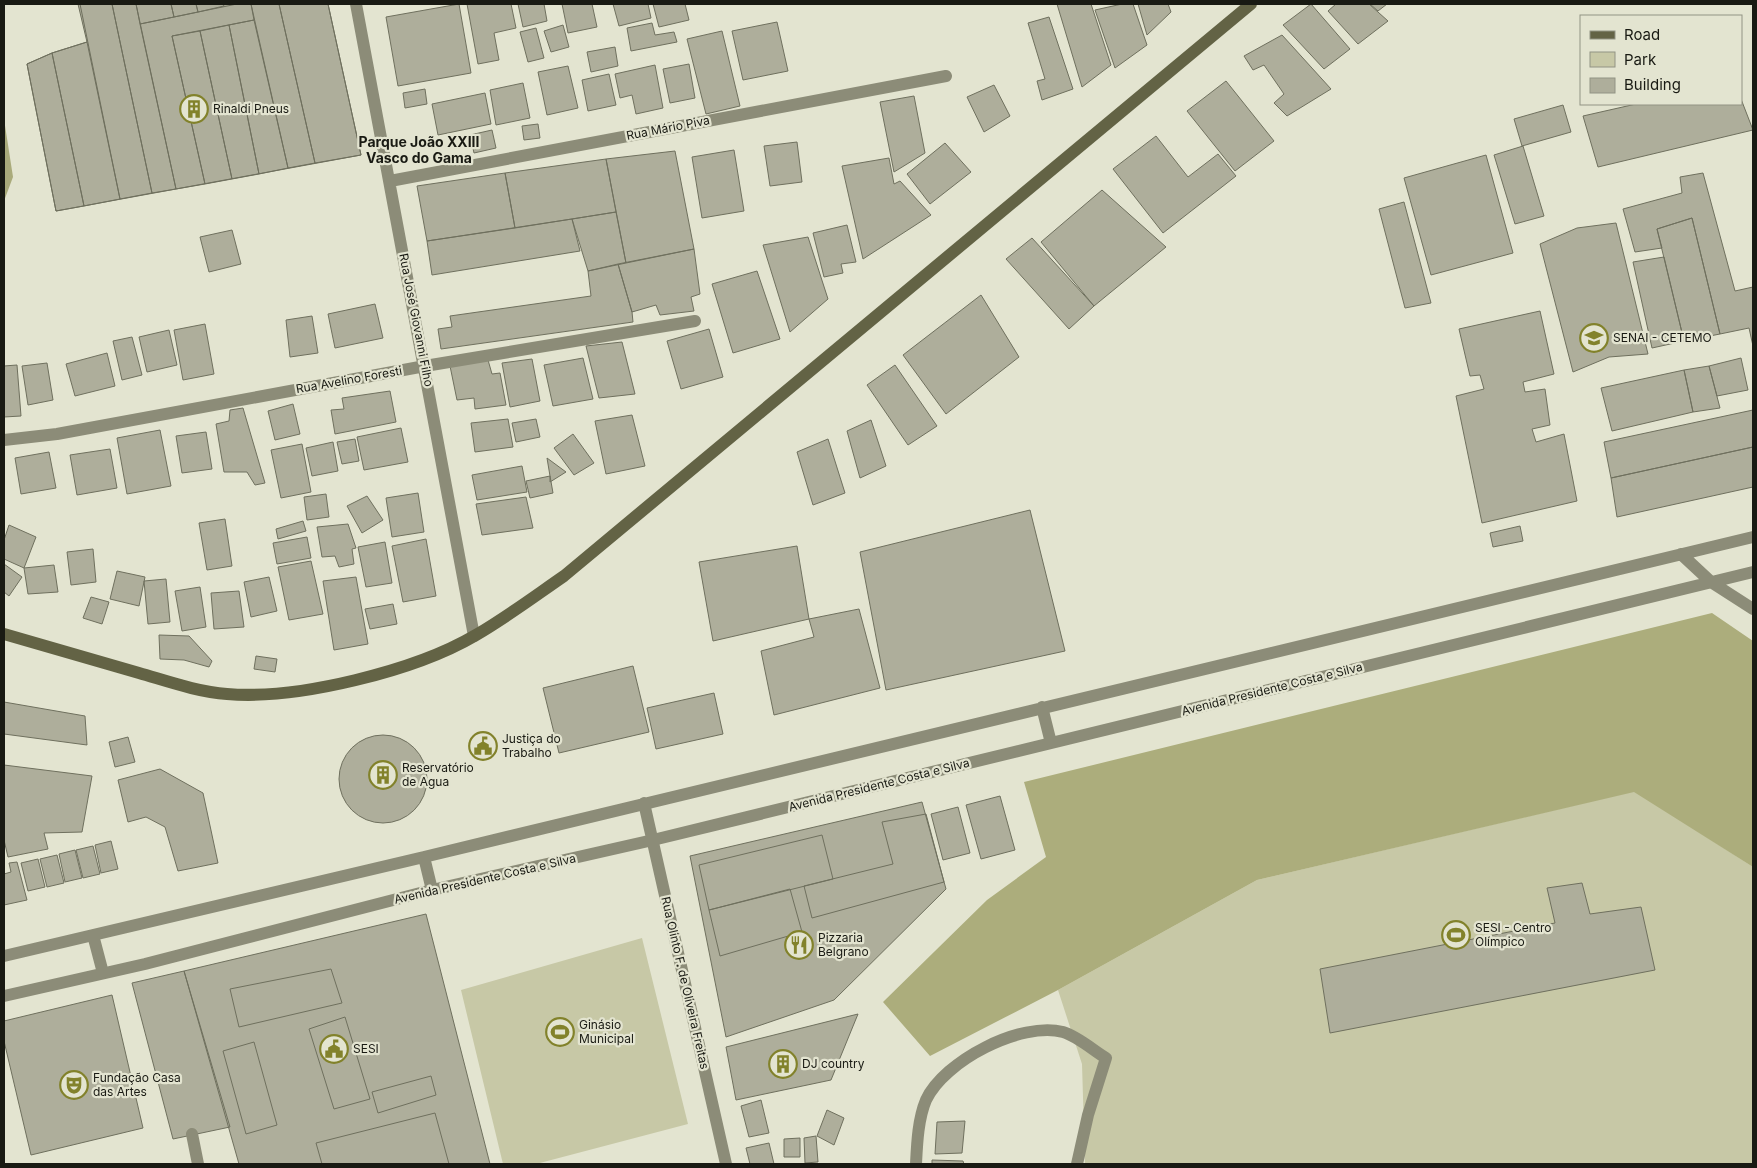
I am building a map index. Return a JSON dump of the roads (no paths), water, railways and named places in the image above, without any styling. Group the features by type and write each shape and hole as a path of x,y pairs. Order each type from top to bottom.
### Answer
{"main road":[{"path":"4,634 168,681 236,694 273,694 308,690 344,682 422,659 474,636 564,576 1251,4"}],"street":[{"name":"Rua José Giovanni Filho","path":"356,4 474,636"},
{"name":"Rua Mário Piva","path":"390,181 946,76"},
{"name":"Rua Avelino Foresti","path":"4,440 57,434 425,366 695,321"},
{"path":"4,956 424,857 1753,536"},
{"path":"1681,554 1711,582 1753,609"},
{"name":"Avenida Presidente Costa e Silva","path":"4,996 432,890 653,840 1753,572"},
{"path":"1042,707 1051,743"},
{"name":"Rua Olinto F. de Oliveira Freitas","path":"644,803 726,1164"},
{"path":"424,857 432,890"},
{"path":"93,935 103,973"},
{"path":"916,1164 918,1133 926,1101 938,1080 967,1058 999,1042 1039,1031 1064,1032 1106,1058 1088,1115 1077,1164"},
{"path":"192,1134 198,1164"}],"place":[{"name":"Rinaldi Pneus","path":"194,109"},
{"name":"SENAI - CETEMO","path":"1594,338"},
{"name":"Justiça do Trabalho","path":"483,746"},
{"name":"Reservatório de Agua","path":"383,775"},
{"name":"SESI - Centro Olímpico","path":"1456,935"},
{"name":"Pizzaria Belgrano","path":"799,945"},
{"name":"Ginásio Municipal","path":"560,1032"},
{"name":"SESI","path":"334,1049"},
{"name":"DJ country","path":"783,1064"},
{"name":"Fundação Casa das Artes","path":"74,1085"}],"district":[{"name":"Parque João XXIII Vasco do Gama","path":"419,150"}]}
